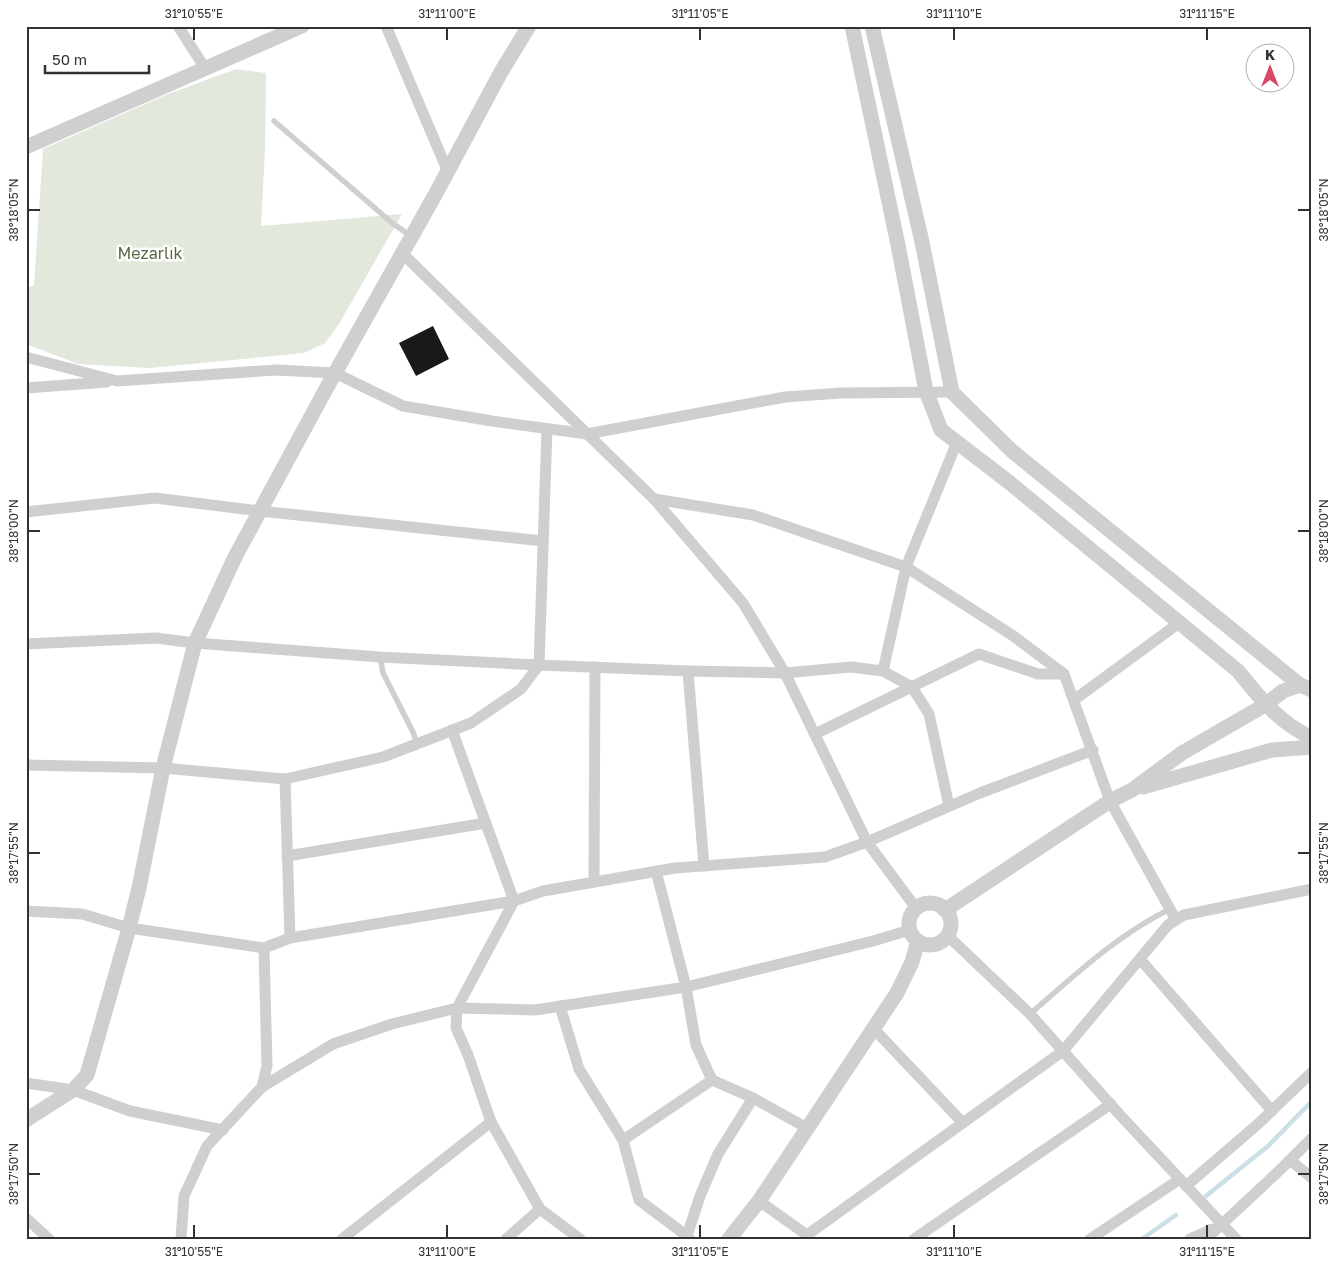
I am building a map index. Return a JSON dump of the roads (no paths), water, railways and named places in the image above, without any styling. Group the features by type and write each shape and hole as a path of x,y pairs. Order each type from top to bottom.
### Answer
{"street":[{"path":"178,26 205,68"},
{"path":"26,147 302,26"},
{"path":"386,26 448,172"},
{"path":"26,1120 73,1090 87,1075 139,888 163,768 195,643 235,557 448,172 501,72 529,26"},
{"path":"852,26 898,244 926,391 941,430 1010,483 1238,671 1265,705 1295,730 1312,738"},
{"path":"872,26 922,242 952,392 1012,451 1306,687"},
{"path":"403,254 654,499 743,603 785,673 867,842 916,908"},
{"path":"26,357 118,381"},
{"path":"26,388 276,370 336,373 404,406 492,421 587,434 785,397 841,393 952,392"},
{"path":"26,765 163,768 285,779 383,757 471,723 521,689 539,665 547,428"},
{"path":"883,671 906,567 957,442"},
{"path":"26,512 155,498 543,541"},
{"path":"654,499 753,515 906,567 1012,635 1064,674 1110,801 1176,920"},
{"path":"1074,700 1179,623"},
{"path":"26,644 156,638 195,643 539,665 785,673 851,667 883,671 912,687 929,714 949,806"},
{"path":"815,734 979,654 1038,674 1064,674"},
{"path":"594,882 595,667"},
{"path":"688,671 704,866"},
{"path":"945,910 1110,801 1132,790 1182,753 1265,705 1283,691 1306,687"},
{"path":"452,730 514,901 458,1008 456,1028 468,1055 491,1122 540,1209 580,1239"},
{"path":"1132,790 1272,750 1312,747"},
{"path":"26,911 82,914 129,928 264,948 290,938 514,901 543,891 656,871 825,857 867,842 980,793 1092,750"},
{"path":"285,779 290,938"},
{"path":"287,856 486,823"},
{"path":"656,871 686,988 696,1045 712,1080 752,1098 807,1128"},
{"path":"759,1201 808,1237 1063,1051 1168,925 1184,915 1312,889"},
{"path":"928,903 940,906 945,910 949,916 950,928 943,940 937,943 924,944 914,935 909,924 916,908 928,903"},
{"path":"181,1239 184,1196 207,1146 262,1087 334,1044 392,1024 458,1008 535,1010 686,988 873,941 914,935"},
{"path":"729,1239 759,1201 897,993 912,962 914,935"},
{"path":"947,935 1030,1014 1236,1239"},
{"path":"262,1087 267,1066 264,948"},
{"path":"1140,958 1272,1111"},
{"path":"560,1006 580,1069 623,1140 639,1200 688,1238 700,1196 718,1154 752,1098"},
{"path":"874,1028 963,1123"},
{"path":"1090,1239 1183,1182 1272,1111 1312,1072"},
{"path":"623,1140 712,1080"},
{"path":"26,1083 73,1090 130,1111 223,1130"},
{"path":"914,1239 1111,1104"},
{"path":"342,1239 491,1122"},
{"path":"1206,1239 1312,1138"},
{"path":"1290,1160 1312,1178"},
{"path":"506,1239 540,1209"},
{"path":"26,1218 49,1239"},
{"path":"1190,1239 1222,1224"}],"lane":[{"path":"274,121 391,222 412,237"},
{"path":"380,656 383,673 418,744"},
{"path":"1030,1014 1105,950 1150,918 1170,909"}],"waterway":[{"path":"1206,1196 1268,1146 1312,1101"},
{"path":"1142,1239 1176,1215"}],"park label":[{"name":"Mezarlık","path":"150,253"}]}
